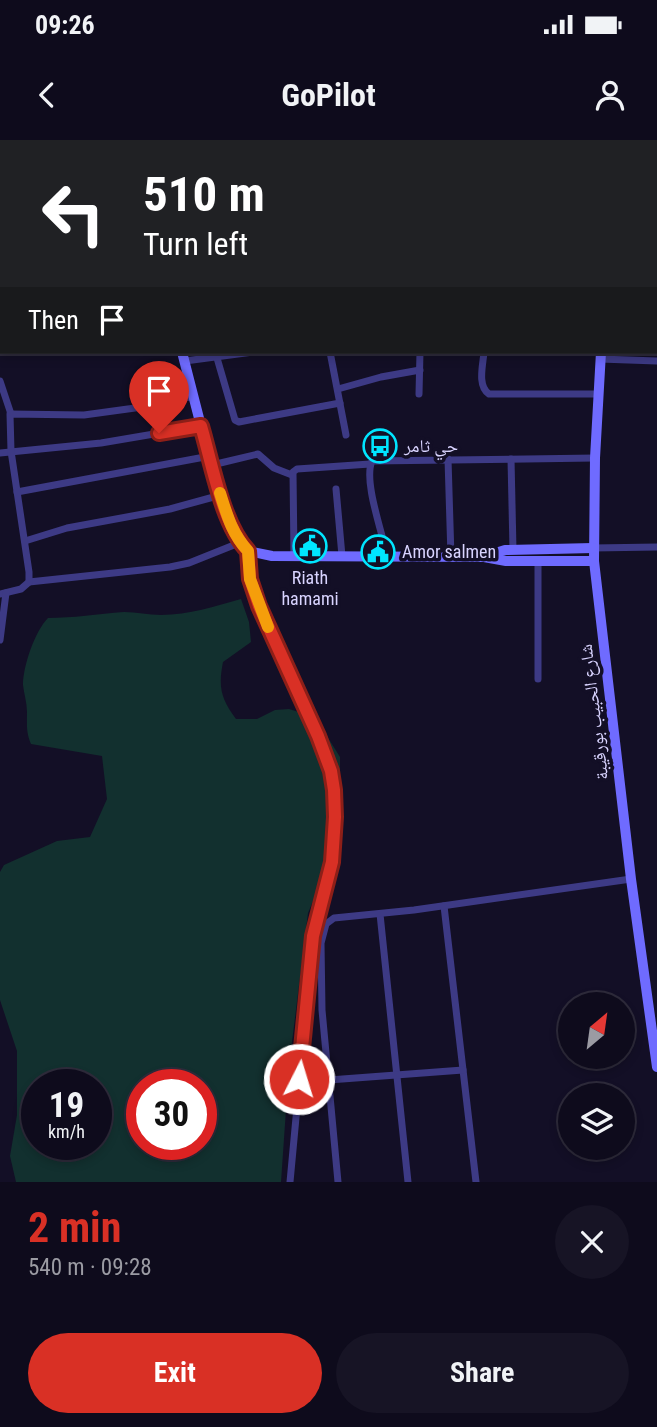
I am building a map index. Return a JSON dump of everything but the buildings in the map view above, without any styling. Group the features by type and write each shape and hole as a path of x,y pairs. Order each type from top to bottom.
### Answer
{"main road":[{"path":"184,356 230,526 243,547 272,556 484,557 506,561 593,561"},
{"name":"شارع الحبيب بورقيبة","path":"600,356 593,561 631,879 657,1067"},
{"path":"484,557 513,550 593,548"}],"street":[{"path":"184,356 217,358 241,354"},
{"path":"330,354 346,435"},
{"path":"419,394 420,354"},
{"path":"484,354 481,386 484,392 489,394 598,394"},
{"path":"600,356 657,361"},
{"path":"217,358 235,420 239,422 340,403"},
{"path":"338,389 420,370"},
{"path":"0,381 11,414 11,451 29,582"},
{"path":"11,414 84,415 157,405 193,396"},
{"path":"0,453 101,443 201,426"},
{"path":"18,492 258,454 274,468 292,475"},
{"path":"294,556 292,475 297,469 370,464 375,460 595,458"},
{"path":"511,459 513,550"},
{"path":"448,460 451,557"},
{"path":"370,464 372,488 387,556"},
{"path":"336,489 342,556"},
{"path":"25,541 67,528 170,509 221,495"},
{"path":"0,640 3,594 21,589 29,582 170,567 243,547 259,606 318,736 331,771 334,790 332,862 312,946 290,1182"},
{"path":"593,548 657,547"},
{"path":"538,561 538,678"},
{"path":"338,1182 323,1010 322,932 326,925 334,918 444,906 631,879"},
{"path":"444,906 475,1182"},
{"path":"380,914 408,1182"},
{"path":"330,1080 463,1070"}],"green space":[{"path":"241,599 249,622 251,642 223,662 221,679 224,699 236,719 257,719 275,710 289,709 315,717 340,757 340,823 334,851 308,913 289,1066 281,1182 16,1182 10,1156 17,1115 17,1051 0,1000 0,872 4,865 57,841 90,837 107,799 102,756 31,744 23,685 25,668 39,631 48,618 124,612 171,615"}],"slow traffic":[{"path":"220,493 230,526 239,543 248,551 250,579 268,627"}],"place":[{"name":"حي ثامر","path":"380,446"},
{"name":"Riath hamami","path":"310,546"},
{"name":"Amor salmen","path":"378,552"}],"route":[{"path":"159,433 201,426 230,526 239,543 248,551 250,579 259,606 300,694 331,771 335,817 332,862 313,936 299,1079"}]}
